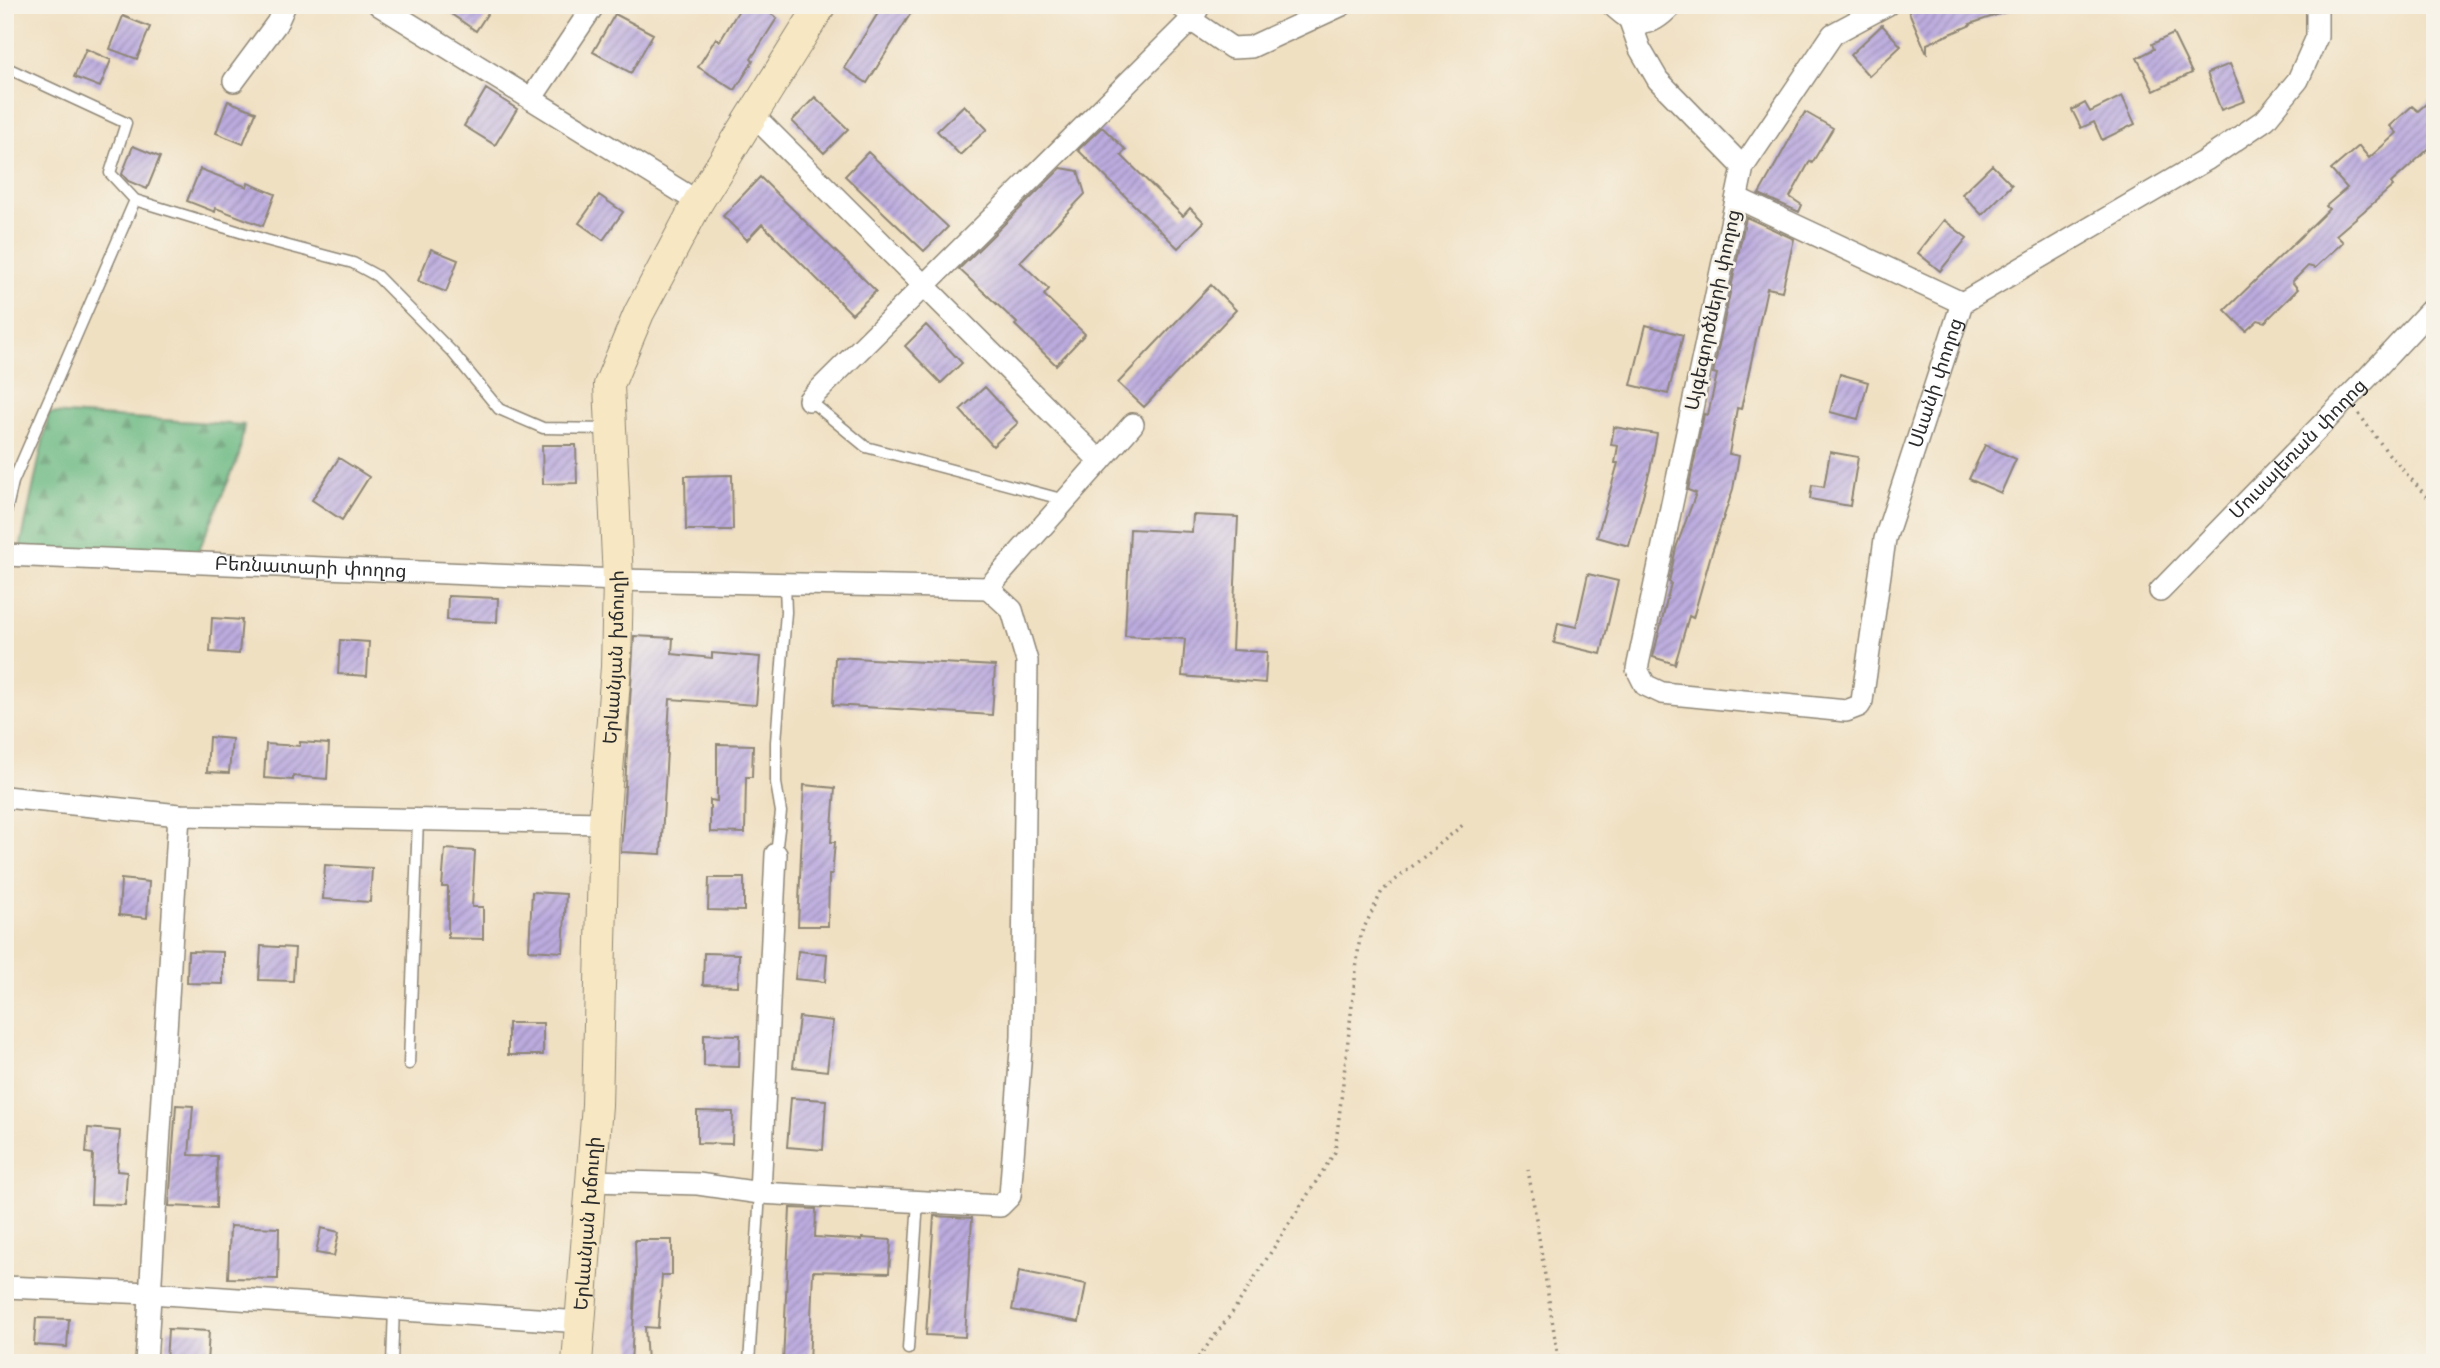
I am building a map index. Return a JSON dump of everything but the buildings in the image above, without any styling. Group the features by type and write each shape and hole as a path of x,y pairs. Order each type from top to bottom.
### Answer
{"main road":[{"name":"Երևանյան խճուղի","path":"577,1363 597,1105 604,823 616,667 618,580 609,385 639,313 698,202 821,5"}],"street":[{"path":"234,81 277,23 285,5"},
{"path":"379,5 698,202"},
{"path":"531,99 593,5"},
{"path":"809,400 1196,13 1232,48 1251,47 1341,5"},
{"path":"1612,5 1630,21 1640,49 1658,80 1743,167"},
{"path":"1630,21 1650,22 1661,17 1672,5"},
{"name":"Այգեգործների փողոց","path":"1637,669 1743,167 1833,34 1887,5"},
{"name":"Սևանի փողոց","path":"1637,669 1645,685 1662,693 1846,711 1859,706 1862,701 1885,539 1962,303 2206,160 2266,119 2298,80 2317,37 2317,5"},
{"path":"753,115 1100,461"},
{"path":"1737,198 1962,303"},
{"name":"Մուսալեռան փողոց","path":"2160,591 2435,305"},
{"path":"592,1181 698,1184 760,1193 1000,1206 1010,1196 1013,1185 1022,1037 1027,661 1012,610 988,589 1133,424"},
{"name":"Բեռնատարի փողոց","path":"5,555 618,580 988,589"},
{"path":"5,797 179,815 604,823"},
{"path":"146,1363 179,815"},
{"path":"760,1193 776,854"},
{"path":"5,1287 149,1293 581,1322"}],"lane":[{"path":"1169,5 1196,13"},
{"path":"5,68 126,123 110,173 135,200 353,263 377,275 453,352 499,409 543,428 611,429"},
{"path":"5,517 13,482 135,200"},
{"path":"809,400 866,447 1066,500"},
{"path":"776,854 781,812 776,783 776,742 786,612 785,585"},
{"path":"409,1064 418,819"},
{"path":"749,1363 760,1193"},
{"path":"908,1349 918,1201"},
{"path":"392,1363 394,1309"}],"path":[{"path":"2347,398 2387,452 2435,506"},
{"path":"1194,1363 1232,1312 1335,1152 1360,936 1382,891 1464,824"},
{"path":"1528,1169 1559,1363"}],"green space":[{"path":"49,413 244,425 239,456 196,557 20,549"}]}
